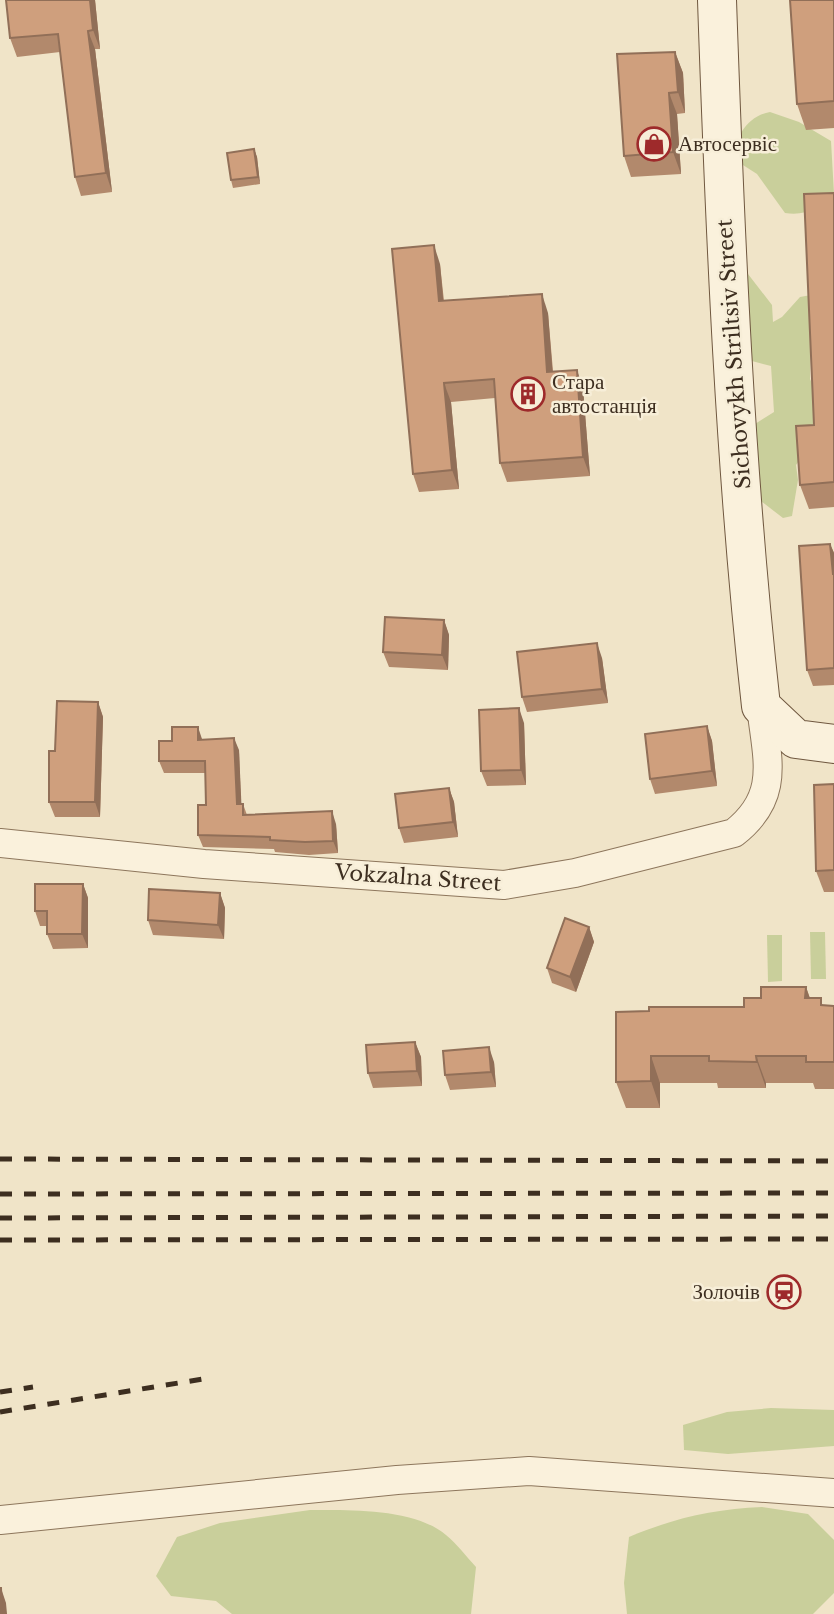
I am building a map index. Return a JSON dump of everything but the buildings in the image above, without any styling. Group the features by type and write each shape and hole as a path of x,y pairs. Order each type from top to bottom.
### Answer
{"street":[{"name":"Sichovykh Striltsiv Street","path":"717,0 724,194 748,576 761,706"},
{"path":"761,706 796,740 834,744"},
{"name":"Vokzalna Street","path":"0,843 204,864 504,885 575,873 734,834 754,817 765,796 768,774 761,706"},
{"path":"0,1520 397,1480 529,1471 834,1493"}],"green space":[{"path":"770,112 799,122 831,141 834,194 812,210 785,213 757,174 732,158 744,129 755,118"},
{"path":"748,274 772,305 773,322 782,317 800,297 811,295 810,379 829,421 796,465 798,480 792,516 783,518 757,498 744,431 774,412 771,366 752,361 737,294"},
{"path":"810,932 825,932 826,979 811,979"},
{"path":"767,935 782,935 782,981 768,982"},
{"path":"771,1408 834,1410 834,1446 728,1454 684,1450 683,1425 727,1412"},
{"path":"762,1507 808,1514 834,1540 834,1593 813,1614 627,1614 624,1583 629,1537 694,1516"},
{"path":"310,1510 381,1512 433,1526 446,1535 476,1567 471,1614 232,1614 216,1601 171,1596 156,1576 177,1537 220,1523"}],"railway":[{"path":"0,1159 834,1161"},
{"path":"0,1194 834,1193"},
{"path":"0,1218 834,1216"},
{"path":"0,1240 834,1239"},
{"path":"0,1412 203,1379"},
{"path":"0,1392 33,1387"}],"place":[{"name":"Автосервіс","path":"654,144"},
{"name":"Стара автостанція","path":"528,394"},
{"name":"Золочів","path":"784,1292"}]}
